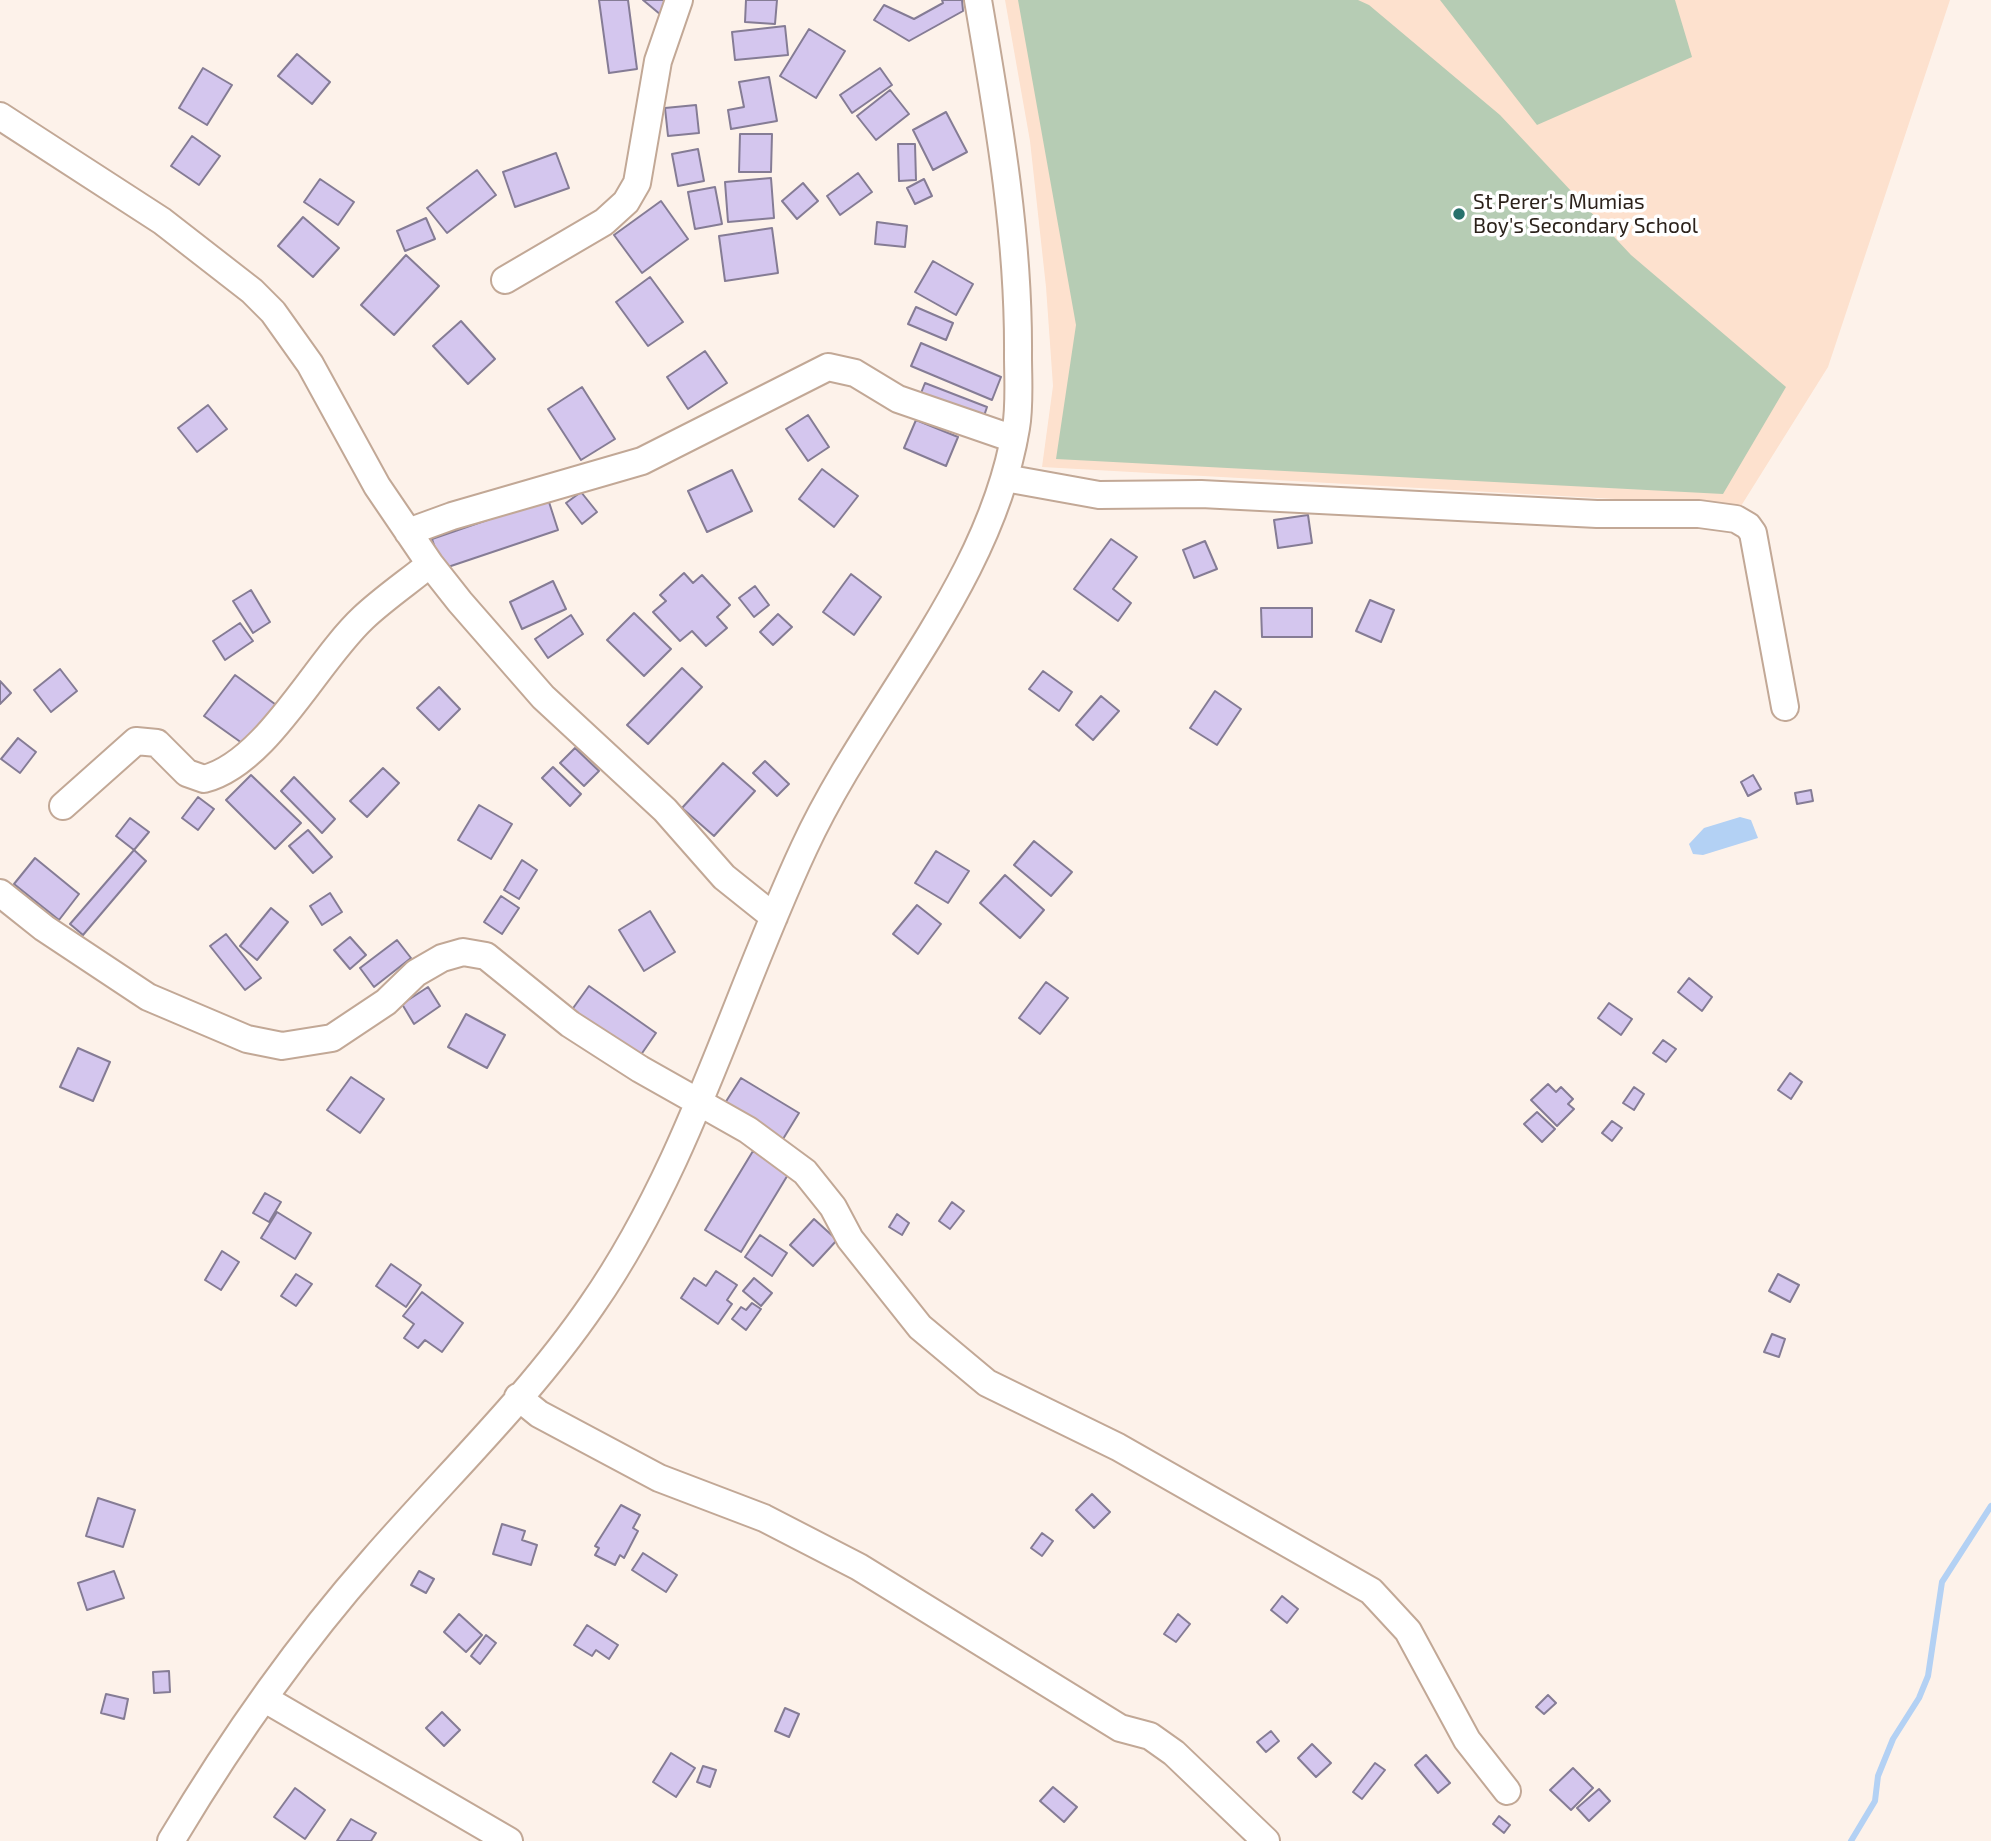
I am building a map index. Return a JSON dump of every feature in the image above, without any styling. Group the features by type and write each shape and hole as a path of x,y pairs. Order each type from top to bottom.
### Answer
{"street":[{"path":"505,280 604,222 617,212 633,191 639,173 658,61 679,0"},
{"path":"171,1841 236,1737 325,1616 518,1397 572,1332 609,1280 668,1172 700,1101 774,917 833,789 927,640 974,551 1005,478 1017,423 1018,316 1011,212 978,0"},
{"path":"0,116 162,221 252,291 273,312 310,363 377,486 430,564 543,697 665,810 724,877 774,917"},
{"path":"408,532 452,516 642,461 828,367 855,373 898,400 1014,439"},
{"path":"1005,478 1099,495 1201,494 1597,514 1699,514 1736,519 1748,526 1753,533 1785,707"},
{"path":"63,806 134,742 157,743 187,773 204,779 237,764 258,745 327,657 363,617 430,564"},
{"path":"0,893 44,928 148,997 247,1039 282,1046 332,1038 386,1002 416,973 442,958 463,952 486,956 570,1024 640,1069 700,1101 805,1172 833,1207 850,1239 920,1327 988,1383 1118,1447 1371,1591 1408,1631 1467,1740 1507,1791"},
{"path":"518,1397 539,1414 650,1473 764,1518 827,1550 1120,1728 1158,1741 1189,1766 1266,1841"},
{"path":"265,1699 509,1841"}],"shaded area":[{"name":"St Perer's Mumias Boy's Secondary School","path":"1005,0 1950,0 1828,367 1741,506 1042,467 1053,386 1046,287 1030,141"}],"green space":[{"name":"St Perer's Mumias Boy's Secondary School","path":"1018,0 1358,0 1369,5 1500,115 1631,255 1786,387 1723,494 1056,459 1076,325"},
{"path":"1440,0 1675,0 1692,57 1537,125"}],"water":[{"path":"1740,817 1751,820 1758,838 1703,855 1693,854 1689,844 1704,828"}],"building":[{"path":"599,0 628,0 637,69 609,73"},
{"path":"643,0 673,0 661,15"},
{"path":"746,0 777,0 775,24 745,22"},
{"path":"942,0 962,0 963,11 909,41 874,20 884,5 914,19 943,3"},
{"path":"785,26 788,55 735,60 732,32"},
{"path":"809,29 845,51 816,98 780,76"},
{"path":"297,54 330,82 312,104 278,76"},
{"path":"203,68 232,85 207,125 179,108"},
{"path":"880,68 892,85 852,113 840,95"},
{"path":"769,77 777,121 731,129 728,110 744,107 739,82"},
{"path":"890,90 909,114 876,140 857,116"},
{"path":"696,105 699,133 668,136 665,108"},
{"path":"946,112 967,152 933,170 913,130"},
{"path":"740,134 772,134 771,172 739,172"},
{"path":"192,136 220,156 199,185 171,166"},
{"path":"898,144 915,144 916,180 899,181"},
{"path":"698,149 704,181 678,186 672,154"},
{"path":"556,153 569,188 515,207 503,172"},
{"path":"477,170 496,195 447,233 427,208"},
{"path":"858,173 872,192 840,215 827,196"},
{"path":"771,178 774,218 728,222 725,182"},
{"path":"320,179 354,202 338,225 304,202"},
{"path":"924,179 932,196 915,204 907,188"},
{"path":"803,183 818,201 797,219 782,201"},
{"path":"715,187 722,224 695,229 688,192"},
{"path":"661,201 688,239 642,273 614,235"},
{"path":"303,217 339,248 313,277 278,246"},
{"path":"426,218 435,239 405,251 397,231"},
{"path":"877,222 907,226 905,247 875,244"},
{"path":"772,228 778,273 725,281 719,236"},
{"path":"406,255 439,286 394,335 361,305"},
{"path":"933,261 973,284 956,315 915,292"},
{"path":"650,277 683,322 648,346 616,302"},
{"path":"916,307 953,323 946,340 908,324"},
{"path":"461,321 495,359 468,384 433,346"},
{"path":"921,343 1001,377 992,400 911,366"},
{"path":"705,351 727,383 688,409 667,377"},
{"path":"925,383 987,407 982,422 919,398"},
{"path":"582,387 615,439 581,460 548,409"},
{"path":"208,405 227,429 197,452 178,428"},
{"path":"808,415 829,447 808,461 786,429"},
{"path":"916,420 958,437 946,466 904,448"},
{"path":"822,469 858,496 834,527 799,499"},
{"path":"732,470 752,511 707,532 688,491"},
{"path":"581,492 597,512 582,524 566,503"},
{"path":"548,499 558,530 442,569 432,539"},
{"path":"1308,515 1312,543 1278,548 1274,520"},
{"path":"1111,539 1137,557 1113,589 1131,603 1118,621 1074,589"},
{"path":"1205,541 1217,569 1194,578 1183,550"},
{"path":"684,573 693,583 702,575 730,605 717,617 727,628 706,646 692,631 680,641 653,612 666,601 660,595"},
{"path":"851,574 881,597 854,635 823,612"},
{"path":"553,581 566,609 522,629 510,602"},
{"path":"755,586 769,605 754,617 739,598"},
{"path":"251,590 270,622 253,633 233,601"},
{"path":"1370,600 1394,610 1381,642 1356,631"},
{"path":"1261,608 1312,608 1312,637 1262,637"},
{"path":"634,613 671,649 644,676 607,640"},
{"path":"778,614 792,627 773,645 760,632"},
{"path":"571,615 583,634 548,658 535,639"},
{"path":"240,623 253,641 225,660 213,641"},
{"path":"682,668 702,687 648,744 627,725"},
{"path":"60,669 77,691 51,712 34,690"},
{"path":"1043,671 1072,692 1059,711 1029,689"},
{"path":"235,675 279,707 249,748 204,716"},
{"path":"0,681 11,693 0,704"},
{"path":"439,687 460,709 439,730 417,708"},
{"path":"1215,691 1241,709 1217,745 1190,728"},
{"path":"1101,696 1119,711 1093,740 1076,725"},
{"path":"18,738 36,752 20,773 1,759"},
{"path":"575,748 599,771 584,786 560,763"},
{"path":"765,761 789,784 777,796 753,773"},
{"path":"723,763 755,791 714,836 682,808"},
{"path":"553,767 581,794 570,806 542,778"},
{"path":"383,768 399,783 367,817 350,801"},
{"path":"251,775 301,823 275,849 226,800"},
{"path":"1753,775 1761,789 1748,796 1741,782"},
{"path":"294,777 335,819 322,833 281,791"},
{"path":"1811,790 1813,801 1797,804 1795,793"},
{"path":"198,797 214,809 198,830 182,818"},
{"path":"479,805 512,824 491,859 458,840"},
{"path":"130,818 149,832 134,850 116,836"},
{"path":"308,830 332,857 313,873 289,846"},
{"path":"1034,841 1072,872 1051,896 1014,865"},
{"path":"134,850 146,861 83,935 70,924"},
{"path":"936,851 969,871 948,903 915,883"},
{"path":"35,858 79,894 59,920 14,884"},
{"path":"522,860 537,870 519,899 504,890"},
{"path":"1005,875 1044,910 1020,938 980,903"},
{"path":"330,893 342,912 322,925 310,906"},
{"path":"501,896 519,908 502,934 484,922"},
{"path":"917,905 941,924 918,954 893,934"},
{"path":"271,908 288,922 257,960 240,946"},
{"path":"650,911 675,952 644,971 619,930"},
{"path":"226,934 261,978 245,990 210,946"},
{"path":"350,937 366,955 350,969 334,950"},
{"path":"397,940 411,958 374,987 360,968"},
{"path":"1689,978 1712,997 1702,1011 1678,992"},
{"path":"1046,982 1068,998 1040,1034 1019,1018"},
{"path":"589,986 656,1033 638,1059 571,1011"},
{"path":"428,987 440,1006 414,1024 402,1004"},
{"path":"1609,1003 1632,1019 1621,1035 1598,1018"},
{"path":"466,1014 505,1035 487,1068 448,1047"},
{"path":"1663,1040 1676,1049 1666,1062 1653,1053"},
{"path":"78,1048 110,1062 93,1101 60,1087"},
{"path":"1790,1073 1802,1082 1791,1099 1778,1090"},
{"path":"351,1077 384,1099 360,1133 327,1110"},
{"path":"741,1078 799,1113 783,1139 725,1103"},
{"path":"1548,1084 1556,1092 1561,1087 1573,1099 1568,1104 1574,1109 1557,1126 1531,1100"},
{"path":"1634,1087 1644,1094 1634,1110 1623,1103"},
{"path":"1537,1112 1555,1129 1542,1142 1524,1124"},
{"path":"1612,1121 1622,1128 1612,1141 1602,1133"},
{"path":"753,1151 789,1173 741,1252 705,1230"},
{"path":"265,1193 281,1202 269,1222 253,1213"},
{"path":"952,1202 964,1211 950,1229 939,1221"},
{"path":"277,1212 311,1233 295,1259 261,1238"},
{"path":"897,1214 909,1223 902,1235 889,1227"},
{"path":"814,1219 837,1240 813,1266 790,1245"},
{"path":"760,1235 787,1253 772,1276 745,1257"},
{"path":"222,1251 239,1262 221,1290 205,1280"},
{"path":"391,1264 421,1285 406,1307 376,1286"},
{"path":"716,1271 737,1285 727,1300 732,1304 718,1324 681,1298 694,1278 706,1286"},
{"path":"296,1274 312,1284 296,1306 281,1296"},
{"path":"1778,1274 1799,1285 1790,1302 1769,1291"},
{"path":"754,1278 772,1293 761,1306 743,1291"},
{"path":"422,1292 463,1323 442,1352 425,1340 418,1348 404,1338 414,1324 403,1316"},
{"path":"752,1303 761,1309 746,1330 732,1319 741,1307 746,1310"},
{"path":"1772,1334 1785,1339 1779,1357 1764,1352"},
{"path":"1092,1494 1110,1512 1094,1528 1076,1510"},
{"path":"98,1498 135,1510 123,1547 86,1536"},
{"path":"621,1505 640,1515 633,1528 638,1531 624,1558 620,1555 615,1565 595,1555 599,1548 595,1546"},
{"path":"502,1524 525,1531 522,1540 537,1545 531,1565 493,1554"},
{"path":"1042,1533 1053,1541 1042,1556 1031,1548"},
{"path":"643,1553 677,1575 666,1592 632,1570"},
{"path":"114,1571 124,1598 87,1610 78,1583"},
{"path":"419,1571 434,1579 426,1593 411,1585"},
{"path":"1282,1596 1298,1609 1287,1623 1271,1610"},
{"path":"459,1614 482,1635 466,1652 444,1632"},
{"path":"1178,1614 1190,1624 1176,1642 1164,1634"},
{"path":"587,1625 618,1645 609,1659 596,1650 592,1656 574,1645"},
{"path":"486,1635 496,1643 480,1664 471,1656"},
{"path":"169,1671 170,1692 154,1693 153,1672"},
{"path":"106,1694 128,1699 124,1719 101,1713"},
{"path":"1548,1695 1556,1703 1544,1714 1536,1707"},
{"path":"785,1708 799,1714 789,1737 775,1731"},
{"path":"442,1712 460,1730 444,1746 426,1728"},
{"path":"1271,1731 1279,1741 1266,1752 1257,1742"},
{"path":"1312,1744 1331,1763 1316,1777 1298,1758"},
{"path":"671,1753 695,1768 676,1797 653,1782"},
{"path":"1426,1755 1450,1783 1438,1793 1415,1765"},
{"path":"1375,1763 1385,1770 1362,1799 1353,1792"},
{"path":"703,1766 716,1770 710,1787 697,1782"},
{"path":"1573,1768 1593,1788 1571,1810 1550,1790"},
{"path":"1053,1787 1077,1807 1064,1822 1040,1801"},
{"path":"295,1788 325,1810 305,1839 274,1817"},
{"path":"1599,1789 1610,1801 1589,1821 1577,1808"},
{"path":"1499,1816 1510,1825 1504,1833 1493,1824"},
{"path":"351,1819 376,1833 371,1841 337,1841"}],"waterway":[{"path":"1851,1841 1875,1801 1878,1776 1893,1739 1919,1698 1928,1676 1942,1582 1991,1506"}],"place":[{"name":"St Perer's Mumias Boy's Secondary School","path":"1459,214"}]}
